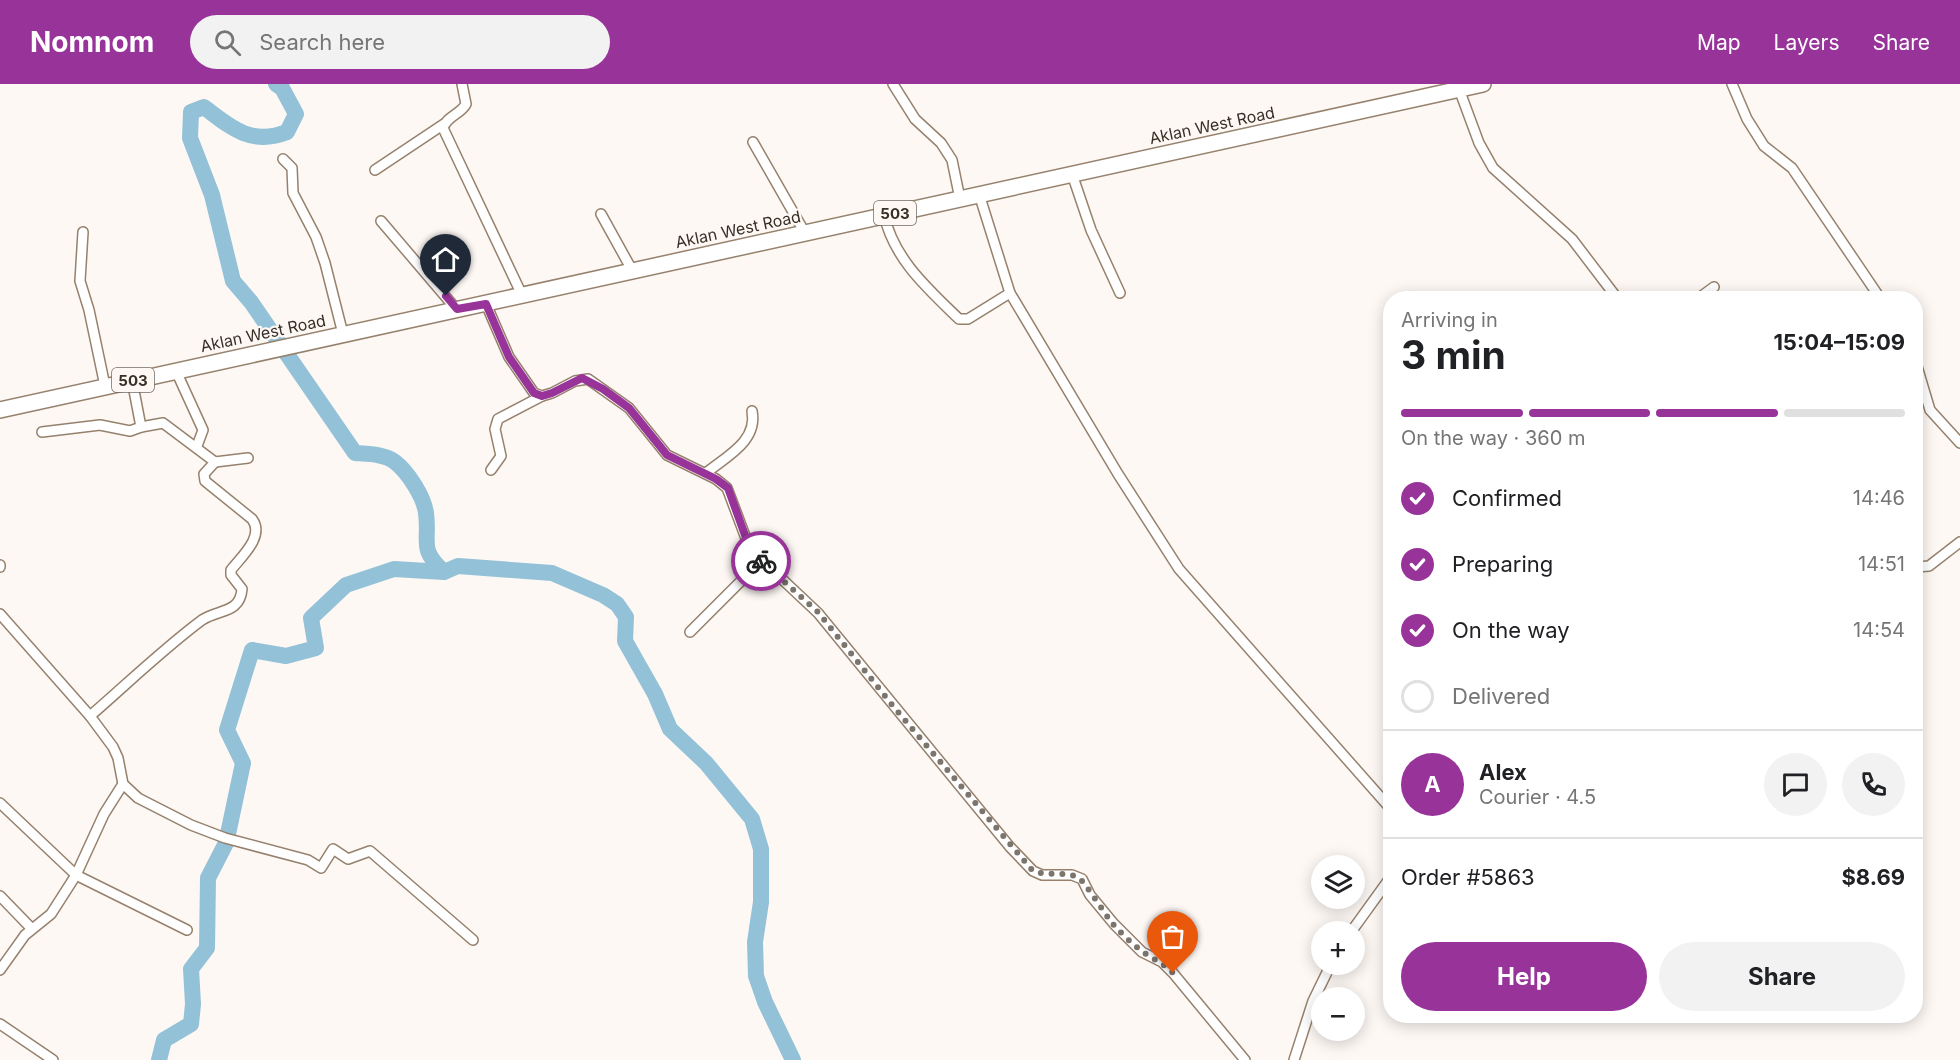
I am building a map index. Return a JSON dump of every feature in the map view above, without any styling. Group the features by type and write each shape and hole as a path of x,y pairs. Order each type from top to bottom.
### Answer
{"main road":[{"name":"Aklan West Road","path":"0,410 1483,84"}],"street":[{"path":"375,170 463,110 466,104 462,84"},
{"path":"892,84 915,119 941,142 952,160 960,199"},
{"path":"1732,84 1747,119 1764,146 1792,168 1875,291"},
{"path":"1458,89 1484,154 1493,168 1572,239 1612,291"},
{"path":"444,124 451,147 522,295"},
{"path":"753,141 805,233"},
{"path":"283,159 292,168 293,194 322,254 343,334"},
{"path":"1072,174 1091,230 1120,293"},
{"path":"979,194 1011,293 1112,464 1179,568 1383,800"},
{"path":"601,214 632,270"},
{"path":"884,215 891,242 899,255 959,318 968,318 1011,293"},
{"path":"381,221 457,309"},
{"path":"83,232 80,281 89,310 105,386"},
{"path":"1708,291 1713,287"},
{"path":"486,304 521,376 534,393 542,396"},
{"path":"176,371 203,430 197,446"},
{"path":"132,380 141,427"},
{"path":"491,470 501,456 495,429 498,419 575,381 588,380 629,408 667,455 706,473 728,488 750,549 818,612 893,706 1033,871 1042,875 1072,875 1082,879 1090,895 1113,924 1142,952 1162,962 1173,973 1245,1060"},
{"path":"1923,391 1930,410 1960,443"},
{"path":"706,473 745,441 754,423 752,411"},
{"path":"42,432 100,425 130,431 163,423 216,462"},
{"path":"90,716 190,629 206,617 233,608 242,597 242,589 231,575 231,570 257,535 257,526 252,519 205,481 204,474 216,462 248,458"},
{"path":"1923,566 1929,566 1960,542"},
{"path":"690,632 761,561"},
{"path":"0,614 90,716 113,747 118,758 123,784 138,798 191,825 225,838 308,860 321,868 333,849 348,859 370,851 473,940"},
{"path":"0,970 32,929 51,914 76,875 104,814 123,784"},
{"path":"0,802 76,875 188,930"},
{"path":"1359,921 1383,888"},
{"path":"0,896 32,929"},
{"path":"1294,1060 1313,1001 1326,975"},
{"path":"0,1024 53,1060"}],"waterway":[{"path":"276,84 282,88 296,114 287,132 274,136 252,136 223,122 204,107 191,112 190,138 212,195 233,281 251,302 355,453 391,459 410,478 425,507 428,551 444,572"},
{"path":"228,834 243,763 227,730 252,650 286,656 316,648 311,618 346,585 394,569 444,572 458,566 552,573 603,595 617,604 626,617 625,641 655,694 670,729 706,763 752,819 761,849 761,902 755,942 756,976 765,1002 793,1060"},
{"path":"159,1060 164,1040 191,1024 193,1004 191,969 207,948 208,878 226,843"}],"way so far":[{"path":"761,561 818,612 893,706 1033,871 1042,875 1072,875 1082,879 1090,895 1113,924 1142,952 1162,962 1173,973"}],"route":[{"path":"446,296 457,309 486,304 509,357 534,393 542,396 582,378 588,380 629,408 667,455 716,479 728,488 750,549 761,561"}]}
